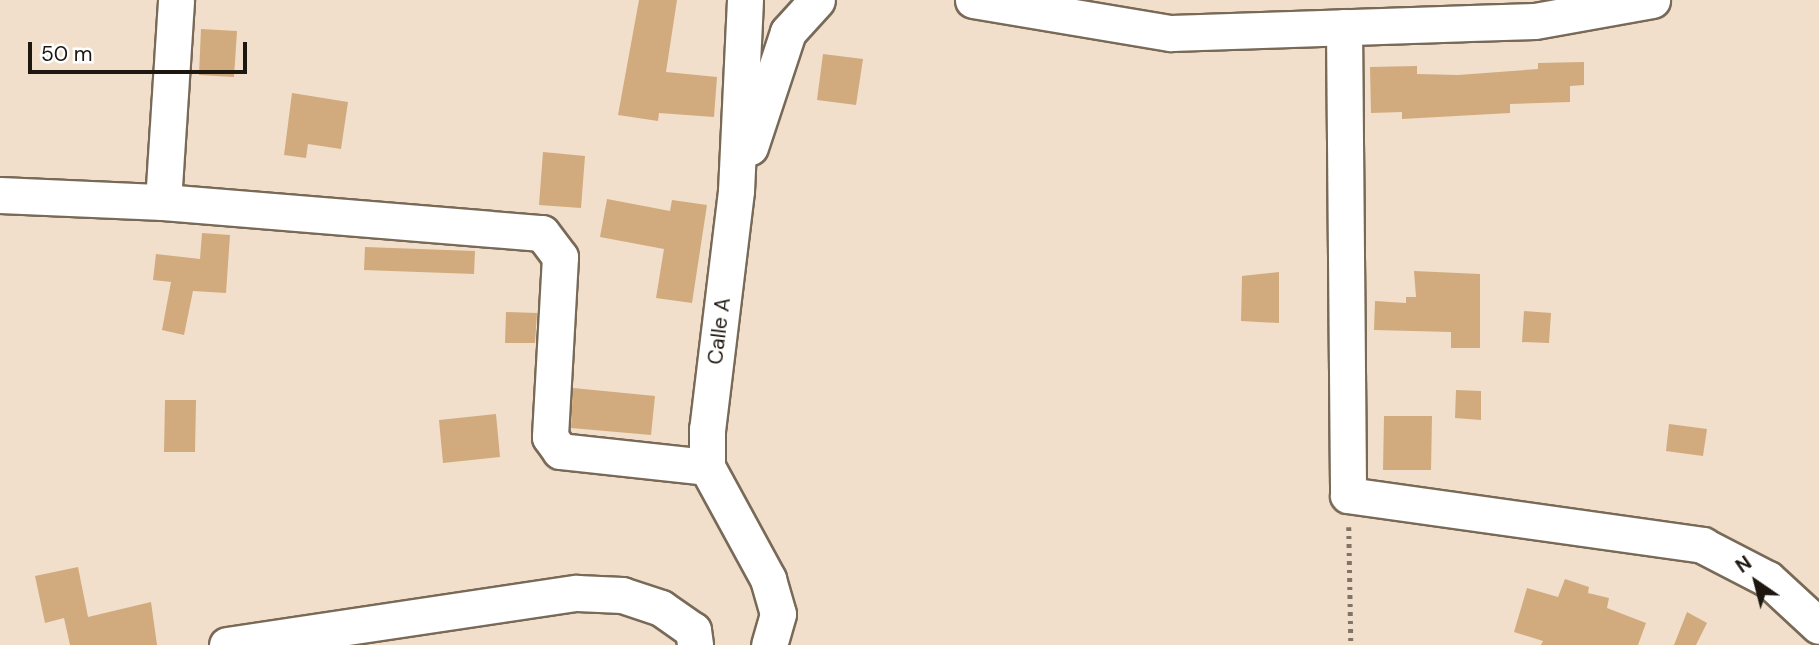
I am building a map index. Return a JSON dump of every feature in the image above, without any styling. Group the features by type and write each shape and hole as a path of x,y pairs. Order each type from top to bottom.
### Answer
{"street":[{"path":"163,202 176,0"},
{"name":"Calle A","path":"745,0 736,191 707,429 707,467 768,579 778,614 769,645"},
{"path":"736,191 788,32 817,0"},
{"path":"973,0 1171,33 1535,21 1652,0"},
{"path":"1345,27 1348,495 1702,545 1768,579 1819,625"},
{"path":"0,195 163,202 542,233 560,257 550,437 560,451 707,467"},
{"path":"227,645 577,593 622,595 661,608 693,630 695,645"}],"path":[{"path":"1348,495 1351,645"}],"building":[{"path":"639,0 677,0 666,72 717,77 714,117 659,113 658,121 618,115"},
{"path":"201,29 237,31 234,77 199,75"},
{"path":"823,54 863,59 856,105 817,100"},
{"path":"1584,62 1584,85 1570,86 1570,102 1510,104 1510,113 1402,119 1402,112 1371,113 1370,67 1417,66 1417,74 1458,75 1538,69 1538,63"},
{"path":"292,93 348,102 341,149 308,144 306,158 284,155"},
{"path":"543,152 585,156 581,208 539,205"},
{"path":"607,199 670,211 672,200 707,205 692,303 656,298 664,249 600,237"},
{"path":"202,233 230,235 226,293 193,291 184,335 162,330 171,282 153,280 156,254 200,259"},
{"path":"365,247 475,251 474,274 364,270"},
{"path":"1414,271 1480,274 1480,348 1451,348 1451,332 1374,330 1375,301 1406,303 1406,297 1416,297"},
{"path":"1279,272 1279,323 1241,321 1242,276"},
{"path":"1524,311 1551,313 1549,343 1522,342"},
{"path":"506,312 537,313 535,343 505,343"},
{"path":"573,388 655,396 651,435 571,428"},
{"path":"1456,390 1481,391 1481,420 1455,418"},
{"path":"165,400 196,400 195,452 164,452"},
{"path":"496,414 500,457 443,463 439,420"},
{"path":"1384,416 1432,416 1431,470 1383,470"},
{"path":"1669,424 1707,429 1703,456 1666,451"},
{"path":"78,567 88,617 151,602 157,645 70,645 64,618 45,623 35,576"},
{"path":"1565,579 1589,587 1588,593 1609,598 1607,608 1646,623 1638,645 1541,645 1543,641 1514,632 1527,588 1558,597"},
{"path":"1687,612 1707,623 1696,645 1674,645"}]}
